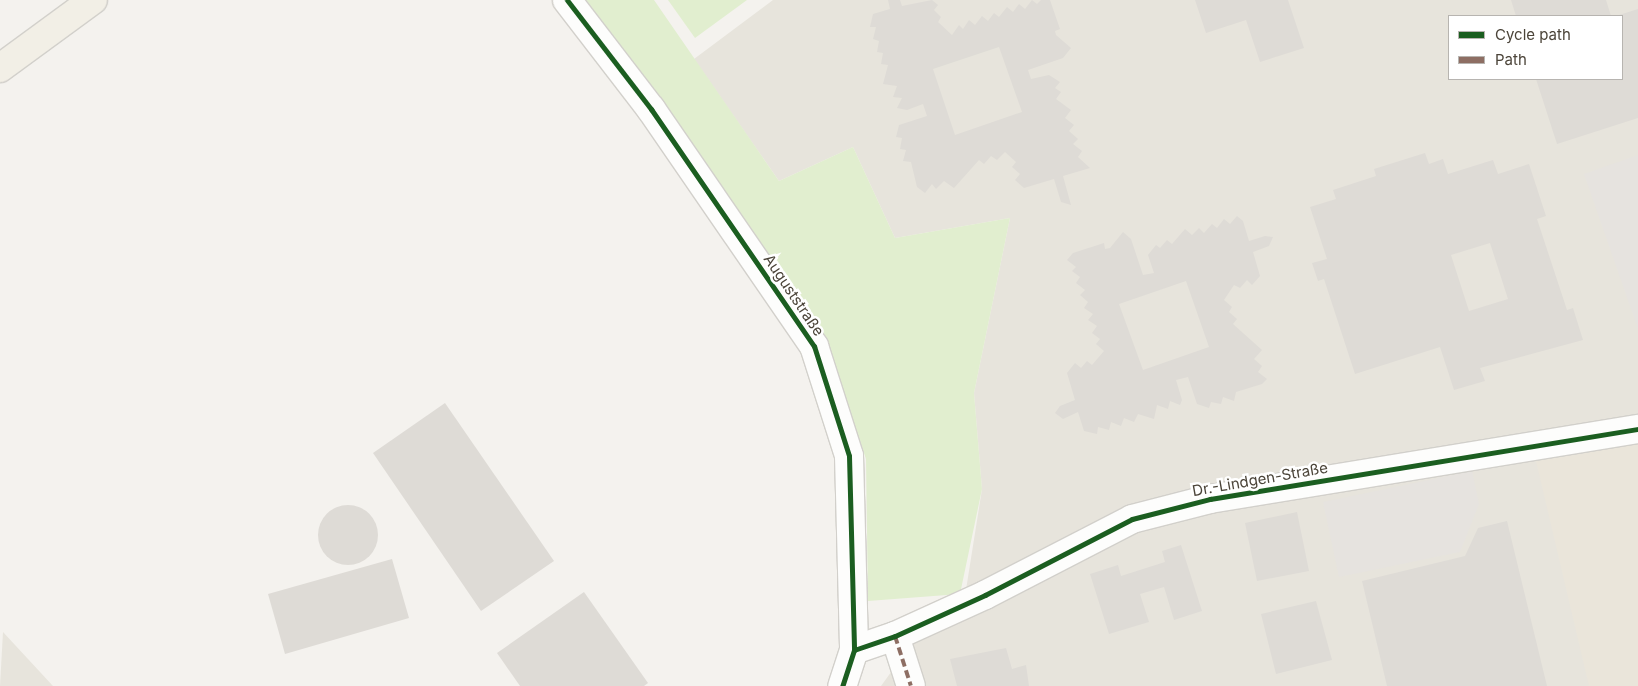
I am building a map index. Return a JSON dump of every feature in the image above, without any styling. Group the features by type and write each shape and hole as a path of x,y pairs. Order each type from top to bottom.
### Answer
{"main road":[{"path":"0,68 93,0"}],"street":[{"name":"Auguststraße","path":"567,0 652,109 814,346 849,456 854,650 842,686"},
{"name":"Dr.-Lindgen-Straße","path":"854,650 895,636 986,595 1132,518 1220,498 1638,429"},
{"path":"895,636 911,686"}],"shaded area":[{"path":"773,0 1638,0 1638,686 881,686 912,643 962,615 982,489 974,393 1010,218 895,238 853,147 779,181 694,59"},
{"path":"1638,155 1638,329 1584,174"},
{"path":"1638,444 1638,686 1589,686 1536,461"},
{"path":"1472,471 1479,504 1460,552 1339,577 1323,502"},
{"path":"3,632 53,686 0,686"}],"green space":[{"path":"580,0 654,0 779,181 853,147 895,238 1010,218 974,393 982,489 960,594 868,601 866,459 826,341 775,263"},
{"path":"668,0 747,0 695,38"}],"building":[{"path":"888,0 900,0 902,6 932,0 938,5 934,10 941,17 938,22 952,35 959,25 963,29 969,20 975,25 982,16 988,21 994,13 999,17 1007,7 1013,12 1019,4 1025,9 1032,0 1037,4 1041,0 1050,0 1060,29 1055,31 1056,35 1071,48 1063,58 1028,70 1031,79 1049,75 1060,82 1055,88 1061,92 1056,99 1071,110 1065,118 1074,125 1069,131 1078,139 1073,144 1082,151 1078,157 1090,168 1063,176 1071,205 1061,202 1054,179 1024,188 1015,180 1020,174 1012,167 1016,162 1005,152 997,160 991,156 984,164 979,160 954,188 944,181 936,189 932,184 925,193 917,187 911,162 903,161 906,150 900,149 902,138 896,137 899,125 927,116 923,104 907,110 897,108 902,98 893,97 897,86 883,84 888,65 881,64 883,53 877,52 879,41 873,39 876,27 870,27 873,14 890,9","holes":["999,47 1022,112 955,135 933,69"]},
{"path":"1195,0 1288,0 1304,48 1260,62 1246,20 1206,33"},
{"path":"1511,0 1606,0 1611,15 1516,15"},
{"path":"1638,9 1638,118 1557,144 1536,80 1623,80 1623,15 1619,15"},
{"path":"1425,153 1429,164 1443,159 1448,174 1493,160 1498,174 1529,164 1546,216 1537,219 1567,310 1573,308 1583,340 1480,368 1485,381 1454,390 1440,347 1355,374 1324,279 1318,281 1312,263 1327,259 1310,207 1336,199 1333,190 1376,176 1374,169","holes":["1490,243 1508,299 1469,311 1451,255"]},
{"path":"1237,216 1243,221 1249,241 1265,236 1273,237 1269,246 1253,252 1260,276 1252,285 1247,280 1240,288 1234,285 1224,300 1232,307 1229,312 1237,319 1233,324 1262,350 1254,359 1262,366 1258,372 1267,379 1262,384 1236,392 1234,401 1223,397 1221,404 1211,402 1209,408 1197,404 1188,377 1176,380 1182,400 1180,405 1170,401 1168,409 1157,405 1154,419 1138,414 1134,422 1124,418 1121,426 1111,422 1109,430 1098,427 1097,434 1084,431 1078,412 1063,419 1055,413 1060,406 1075,400 1067,373 1075,363 1081,368 1087,361 1092,365 1104,351 1096,344 1100,339 1092,333 1097,326 1088,320 1093,314 1084,308 1088,302 1080,295 1085,290 1076,283 1080,277 1072,271 1076,267 1067,260 1073,253 1104,243 1105,249 1110,248 1123,232 1131,239 1143,275 1154,273 1148,255 1156,245 1160,248 1167,240 1172,244 1185,229 1192,235 1199,228 1204,233 1212,224 1217,228 1224,219 1230,224","holes":["1186,281 1209,347 1143,370 1119,304"]},
{"path":"445,403 554,561 481,611 373,453"},
{"path":"342,505 354,505 365,510 373,518 378,529 376,547 365,560 354,565 342,565 331,560 323,552 318,541 318,529 323,518 331,510"},
{"path":"1297,512 1309,571 1257,581 1245,523"},
{"path":"1507,521 1547,686 1387,686 1362,581 1465,556 1478,528"},
{"path":"1181,545 1202,611 1174,620 1164,587 1140,594 1149,622 1109,634 1090,574 1118,565 1121,576 1165,562 1162,551"},
{"path":"392,559 409,618 285,654 268,594"},
{"path":"584,592 648,683 644,686 520,686 497,653"},
{"path":"1316,601 1332,660 1276,674 1261,614"},
{"path":"1006,648 1012,669 1026,665 1029,686 957,686 950,659"}],"marked path":[{"path":"895,636 911,686"}],"cycle path":[{"path":"567,0 651,109 814,346 849,456 854,650 842,686"},
{"path":"854,650 895,636 985,595 1132,519 1210,499 1638,429"}]}
